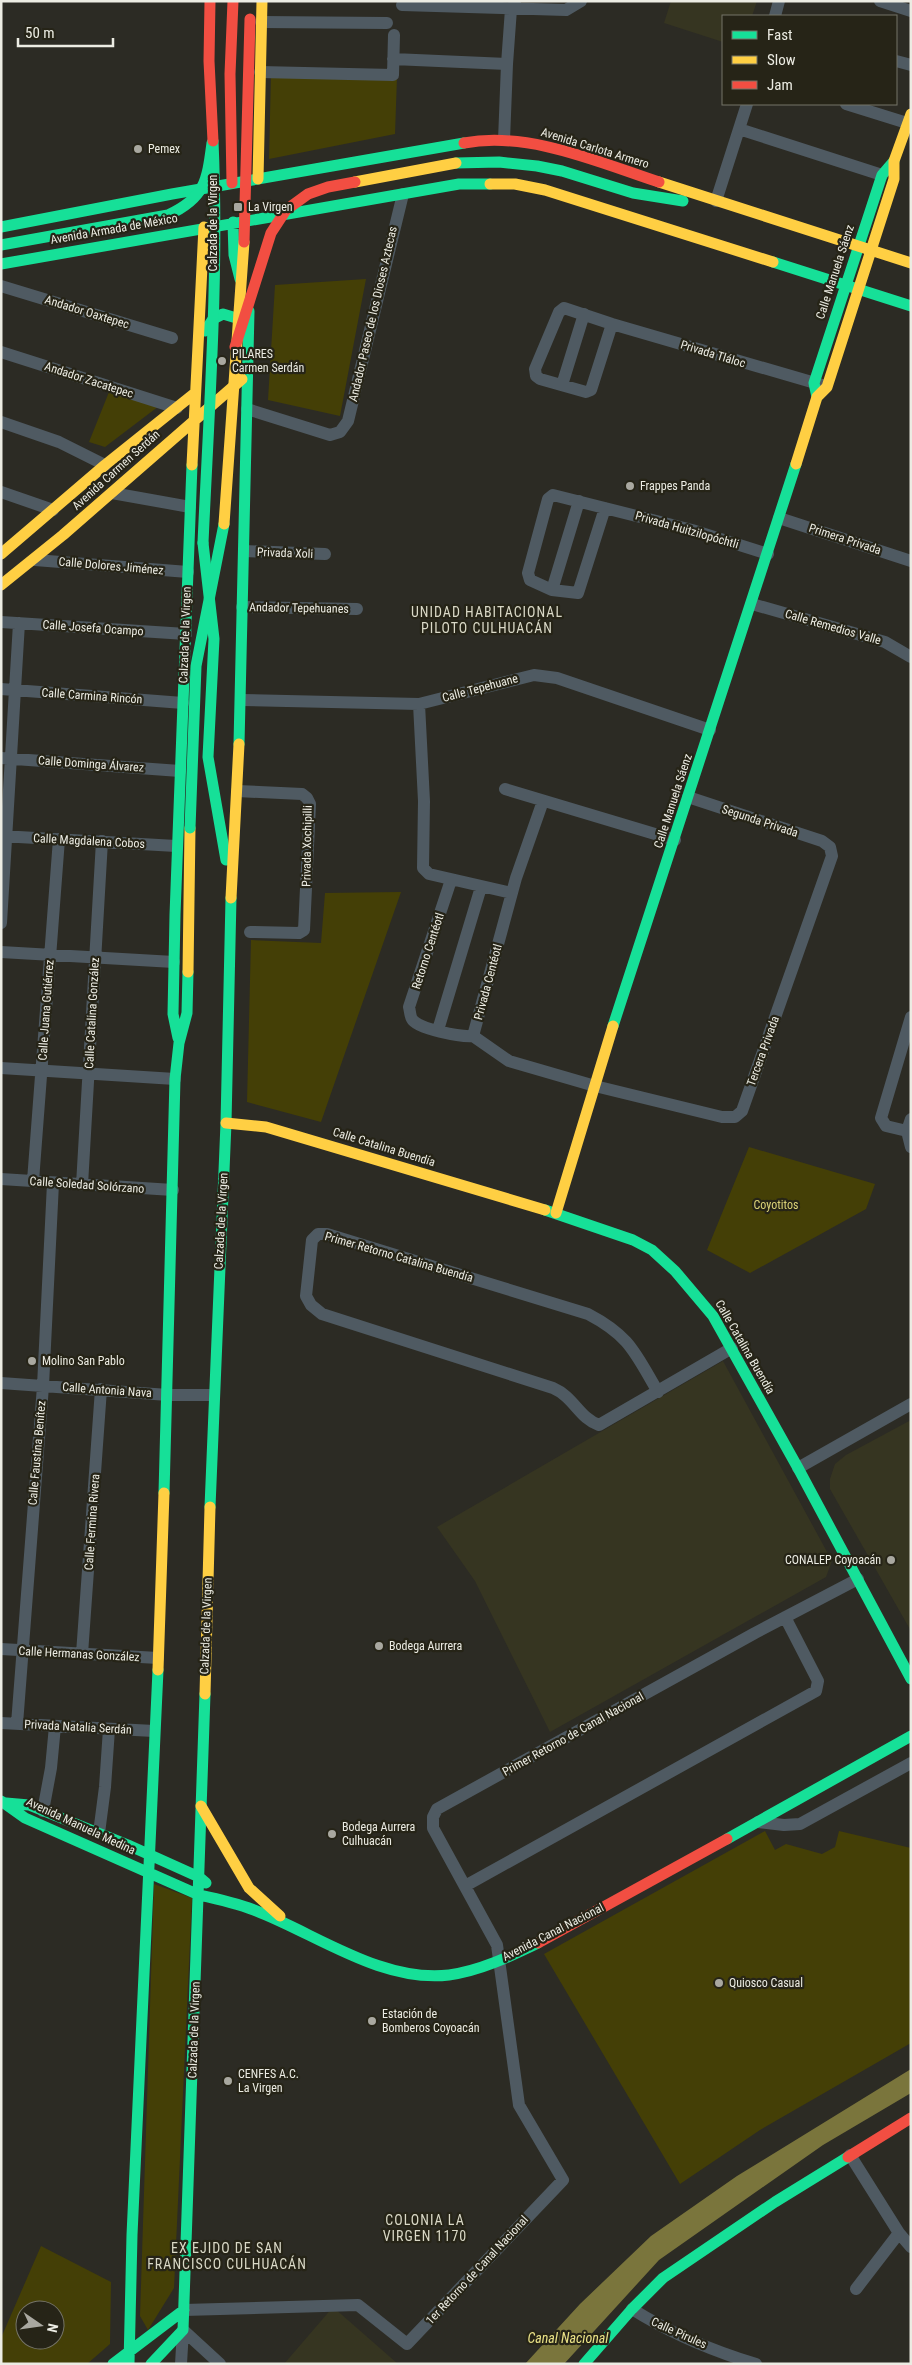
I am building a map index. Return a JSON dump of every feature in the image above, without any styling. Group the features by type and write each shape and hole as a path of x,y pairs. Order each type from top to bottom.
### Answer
{"main road":[{"name":"Calzada de la Virgen","path":"210,1 209,61 215,193 212,355 203,543 214,639 208,757 231,887"},
{"path":"232,183 230,74 233,1"},
{"name":"Calzada de la Virgen","path":"250,1 256,20 260,72 258,179"},
{"name":"Calzada de la Virgen","path":"129,2364 132,2235 151,1856 154,1730 168,1395 175,1079 179,1043 186,1013 196,666 224,526 235,347 245,230 256,20 262,1"},
{"name":"Calle Manuela Sáenz","path":"817,397 814,383 845,284 909,119"},
{"name":"Avenida Carlota Armero","path":"232,183 474,141 504,140 534,144 574,154 911,263"},
{"path":"1,245 168,215 186,208 196,200 204,186 212,143"},
{"path":"235,347 272,232 278,221 296,201 328,187 456,163 499,162 562,171 633,193 749,211"},
{"name":"Calle Manuela Sáenz","path":"556,1213 595,1086 752,604 817,397 827,387 872,250 888,177"},
{"name":"Avenida Armada de México","path":"1,227 232,183"},
{"path":"232,222 459,184 515,184 545,190 911,306"},
{"name":"Calzada de la Virgen","path":"183,2330 199,1895 213,1395 226,1123 231,887 241,700 250,331 249,304 234,255 232,222"},
{"name":"Avenida Armada de México","path":"1,264 232,222"},
{"name":"Calzada de la Virgen","path":"179,1043 173,1014 176,846 186,634 193,419 204,227"},
{"path":"198,344 213,319 223,314 243,320 250,331"},
{"name":"Avenida Carmen Serdán","path":"1,585 35,560 193,419 248,373"},
{"name":"Avenida Carmen Serdán","path":"1,554 105,465 195,393"},
{"name":"Calle Catalina Buendía","path":"226,1123 266,1127 305,1137 556,1213 634,1240 652,1250 675,1271 705,1304 732,1348 911,1679"},
{"name":"Avenida Canal Nacional","path":"199,1895 225,1899 290,1925 331,1947 374,1964 413,1973 441,1975 462,1973 500,1960 533,1945 911,1736"},
{"name":"Avenida Manuela Medina","path":"3,1802 29,1806 43,1811 99,1833 199,1877"},
{"name":"Avenida Manuela Medina","path":"3,1802 25,1818 199,1895"},
{"path":"201,1805 248,1888 290,1925"},
{"name":"Avenida Canal Nacional","path":"199,1877 225,1899"},
{"path":"584,2364 632,2309 663,2278 850,2155 911,2118"},
{"path":"113,2364 184,2310"},
{"path":"151,2364 183,2330"}],"street":[{"path":"402,5 514,5 566,10 581,1"},
{"path":"775,15 779,1"},
{"path":"880,1 911,11"},
{"path":"504,140 507,64 514,5"},
{"path":"256,20 387,23"},
{"path":"260,72 393,75 394,35"},
{"path":"393,59 507,64"},
{"path":"897,61 911,65"},
{"path":"716,201 747,105"},
{"path":"850,105 909,119"},
{"path":"739,129 888,177"},
{"name":"Andador Paseo de los Dioses Aztecas","path":"247,409 330,435 340,432 348,421 403,194"},
{"name":"Andador Oaxtepec","path":"1,286 172,338"},
{"name":"Privada Tláloc","path":"612,324 591,390 586,392 540,379 536,376 535,369 559,312 564,308 612,324 827,387"},
{"path":"562,385 584,314"},
{"name":"Andador Zacatepec","path":"1,352 177,408"},
{"path":"1,422 59,442 105,465"},
{"path":"1,492 53,510"},
{"path":"112,493 190,507"},
{"name":"Privada Huitzilopóchtli","path":"605,508 578,593 552,590 535,584 530,580 528,573 548,499 552,495 579,501 692,530 768,554"},
{"path":"552,590 579,501"},
{"name":"Primera Privada","path":"779,518 911,561"},
{"name":"Privada Xoli","path":"244,551 325,554"},
{"name":"Calle Dolores Jiménez","path":"35,560 188,572"},
{"name":"Calle Remedios Valle","path":"752,604 885,642 911,657"},
{"name":"Andador Tepehuanes","path":"242,607 357,609"},
{"name":"Calle Josefa Ocampo","path":"1,622 186,634"},
{"path":"1,923 6,758 15,690 19,624"},
{"name":"Calle Tepehuane","path":"241,700 420,704 534,675 566,681 710,730"},
{"name":"Calle Carmina Rincón","path":"1,689 183,703"},
{"path":"420,704 424,801 423,868 429,874 512,893"},
{"name":"Calle Dominga Álvarez","path":"6,758 180,771"},
{"path":"505,789 675,840"},
{"name":"Privada Xochipilli","path":"237,792 302,794 310,804 304,930 299,933 250,932"},
{"name":"Segunda Privada","path":"688,797 822,841 830,848"},
{"name":"Privada Centéotl","path":"543,801 516,878 473,1036 509,1061 595,1086"},
{"name":"Calle Magdalena Cobos","path":"4,836 176,846"},
{"name":"Calle Juana Gutiérrez","path":"33,1181 60,839"},
{"name":"Calle Catalina González","path":"82,1184 102,841"},
{"name":"Tercera Privada","path":"595,1086 722,1117 735,1117 742,1110 832,856 830,848"},
{"name":"Retorno Centéotl","path":"451,880 409,1007 412,1019 419,1027 464,1037 473,1036"},
{"path":"438,1030 481,887"},
{"path":"1,952 174,962"},
{"path":"906,1131 886,1126 881,1118 911,1017"},
{"path":"1,1068 175,1079"},
{"path":"911,1119 906,1131 911,1147"},
{"name":"Calle Soledad Solórzano","path":"1,1179 172,1190"},
{"name":"Calle Faustina Benítez","path":"16,1724 43,1386 53,1183"},
{"name":"Primer Retorno Catalina Buendía","path":"658,1392 632,1347 606,1324 588,1314 327,1234 318,1234 312,1240 306,1296 311,1305 322,1314 553,1388 565,1393 591,1422 600,1425 710,1363 732,1348"},
{"name":"Calle Antonia Nava","path":"1,1383 168,1395 213,1395"},
{"name":"Calle Fermina Rivera","path":"82,1654 101,1389"},
{"path":"798,1468 911,1404"},
{"name":"Primer Retorno de Canal Nacional","path":"502,1978 497,1945 433,1828 433,1817 437,1809 785,1617 858,1579"},
{"path":"465,1886 816,1691 818,1681 785,1617"},
{"name":"Calle Hermanas González","path":"1,1650 158,1658"},
{"name":"Privada Natalia Serdán","path":"1,1723 154,1730"},
{"path":"43,1811 51,1768 55,1726"},
{"path":"99,1833 106,1787 110,1728"},
{"path":"758,1822 784,1825 800,1824 911,1762"},
{"name":"1er Retorno de Canal Nacional","path":"184,2310 358,2305 407,2344 413,2338 563,2180 519,2105 502,1978"},
{"path":"850,2155 899,2233 911,2247"},
{"path":"856,2288 899,2233"},
{"name":"Calle Pirules","path":"632,2309 683,2336 756,2364"},
{"path":"183,2330 220,2364"},
{"name":"Calzada de la Virgen","path":"182,2364 183,2330"}],"shaded area":[{"path":"671,1 757,1 752,15 722,15 722,42 664,23"},
{"path":"723,1361 832,1561 826,1577 550,1732 475,1581 437,1527"},
{"name":"CONALEP Coyoacán","path":"911,1420 911,1631 830,1489 830,1479 835,1464 846,1455"},
{"path":"333,2307 398,2364 284,2364"}],"green space":[{"path":"271,74 397,77 395,134 269,159"},
{"path":"366,279 340,416 268,400 275,285"},
{"path":"109,392 159,406 105,447 89,442"},
{"path":"401,892 321,1122 247,1102 251,940 321,943 325,893"},
{"name":"Coyotitos","path":"749,1147 875,1184 866,1209 750,1273 707,1250"},
{"path":"765,1831 775,1850 786,1844 822,1854 835,1847 839,1831 911,1848 911,2043 760,2130 680,2184 544,1954"},
{"path":"154,1884 192,1898 174,2288 148,2330 140,2316"},
{"path":"41,2246 111,2282 110,2344 87,2364 1,2364 1,2338 15,2306 15,2350 65,2350 65,2300 18,2300"}],"water":[{"name":"Canal Nacional","path":"911,2069 911,2093 823,2145 659,2260 564,2364 525,2364 580,2304 651,2236 737,2176"}],"traffic: fast":[{"path":"203,543 214,292 215,191 213,141"},
{"path":"1,245 168,215 190,202 202,187 206,178 212,143"},
{"path":"1,227 172,194 464,143"},
{"path":"817,397 814,383 882,175 894,161"},
{"path":"456,163 499,162 537,166 562,171 633,193 683,201"},
{"path":"1,264 459,184 490,184"},
{"path":"233,222 234,255 240,279"},
{"path":"773,262 911,306"},
{"path":"239,744 249,311"},
{"path":"205,331 213,319 223,314 243,320 248,328"},
{"path":"613,1026 796,464"},
{"path":"178,1038 173,1014 175,915 192,465"},
{"path":"190,828 196,666 224,524"},
{"path":"203,543 214,639 208,757 226,860"},
{"path":"210,1507 226,1123 231,898"},
{"path":"164,1493 175,1079 179,1043 187,1013 188,972"},
{"path":"545,1210 633,1240 652,1250 675,1271 713,1316 798,1468 911,1679"},
{"path":"129,2364 132,2235 158,1670"},
{"path":"151,2364 183,2330 205,1694"},
{"path":"727,1839 911,1736"},
{"path":"1,1801 25,1818 199,1895 254,1910 349,1954 398,1971 424,1975 461,1973 495,1962 538,1943"},
{"path":"6,1803 29,1805 128,1845 199,1877 206,1883"},
{"path":"584,2364 632,2309 663,2278 775,2202 848,2157"},
{"path":"113,2364 184,2310"}],"traffic: slow":[{"path":"258,179 262,1"},
{"path":"796,464 817,397 827,387 894,179 894,161 911,114"},
{"path":"355,182 456,163"},
{"path":"659,182 911,263"},
{"path":"490,184 515,184 545,190 773,262"},
{"path":"192,465 204,227"},
{"path":"224,524 244,242"},
{"path":"1,585 63,535 242,379"},
{"path":"1,554 105,465 195,393"},
{"path":"231,898 239,744"},
{"path":"188,972 190,828"},
{"path":"556,1213 613,1026"},
{"path":"226,1123 266,1127 545,1210"},
{"path":"158,1670 164,1493"},
{"path":"205,1694 210,1507"},
{"path":"201,1806 249,1888 280,1916"}],"traffic: jam":[{"path":"210,1 209,61 213,141"},
{"path":"232,183 230,74 233,1"},
{"path":"244,242 250,19"},
{"path":"464,143 489,140 538,145 563,150 659,182"},
{"path":"235,347 271,233 286,210 308,194 328,187 355,182"},
{"path":"538,1943 727,1839"},
{"path":"848,2157 911,2118"}],"place":[{"name":"Pemex","path":"138,149"},
{"name":"La Virgen","path":"238,207"},
{"name":"PILARES Carmen Serdán","path":"222,361"},
{"name":"Frappes Panda","path":"630,486"},
{"name":"Molino San Pablo","path":"32,1361"},
{"name":"CONALEP Coyoacán","path":"891,1560"},
{"name":"Bodega Aurrera","path":"379,1646"},
{"name":"Bodega Aurrera Culhuacán","path":"332,1834"},
{"name":"Quiosco Casual","path":"719,1983"},
{"name":"Estación de Bomberos Coyoacán","path":"372,2021"},
{"name":"CENFES A.C. La Virgen","path":"228,2081"}],"district":[{"name":"UNIDAD HABITACIONAL PILOTO CULHUACÁN","path":"487,620"},
{"name":"COLONIA LA VIRGEN 1170","path":"425,2228"},
{"name":"EX EJIDO DE SAN FRANCISCO CULHUACÁN","path":"227,2256"}]}
